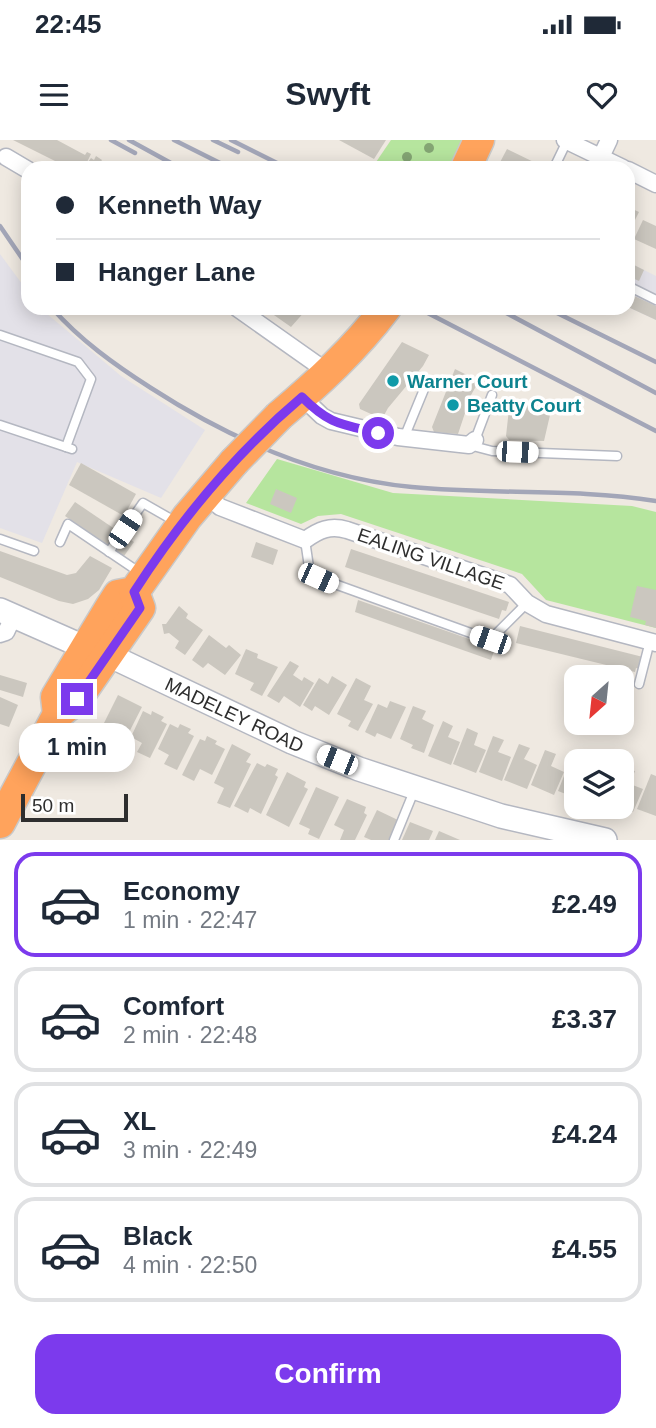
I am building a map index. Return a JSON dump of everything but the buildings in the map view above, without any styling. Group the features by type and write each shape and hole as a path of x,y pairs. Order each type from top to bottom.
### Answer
{"highway":[{"path":"469,161 479,140"},
{"path":"0,823 58,714 77,699 95,651 140,608 140,583 196,506 279,416 329,373 358,343 380,315"}],"street":[{"path":"566,140 608,161"},
{"path":"601,158 609,140"},
{"path":"6,157 21,166"},
{"path":"635,174 656,184"},
{"path":"247,315 329,373"},
{"path":"302,397 331,421 404,438 472,442"},
{"path":"196,506 220,507 304,540"},
{"name":"EALING VILLAGE","path":"304,540 321,530 338,527 510,585 527,603 551,616 653,642"},
{"path":"0,634 6,632 7,612"},
{"name":"MADELEY ROAD","path":"7,612 193,694 292,743 501,817 606,840"}],"lane":[{"path":"557,161 566,140"},
{"path":"635,290 656,300"},
{"path":"0,335 78,362 91,379 69,448 0,425"},
{"path":"404,438 427,382"},
{"path":"492,395 472,442 492,451 617,456"},
{"path":"109,552 143,503 171,519 196,506"},
{"path":"60,542 68,524 109,552 140,583"},
{"path":"0,539 34,551"},
{"path":"304,540 309,567 318,578 490,640 527,603"},
{"path":"639,684 653,642"},
{"path":"394,840 415,788"}],"shaded area":[{"path":"0,254 21,282 21,315 48,315 121,376 205,430 161,498 77,462 42,543 0,528"},
{"path":"635,266 656,276 656,320 635,310"}],"green space":[{"path":"391,140 464,140 454,161 377,161"},
{"path":"277,459 393,493 632,506 656,512 656,628 546,600 522,574 341,514 318,516 301,524 246,503"}],"railway":[{"path":"111,140 135,153"},
{"path":"129,140 167,161"},
{"path":"174,140 216,161"},
{"path":"213,140 238,152"},
{"path":"231,140 273,161"},
{"path":"0,226 21,257"},
{"path":"59,315 98,351 181,407 243,439 308,465 342,475 412,487 595,494 656,501"},
{"path":"432,315 656,431"},
{"path":"510,315 656,393"},
{"path":"561,315 656,362"}],"place":[{"name":"Warner Court","path":"393,381"},
{"name":"Beatty Court","path":"453,405"}],"route":[{"path":"77,699 140,608 134,592 177,530 234,462 279,416 302,397 331,421 378,433"}]}
